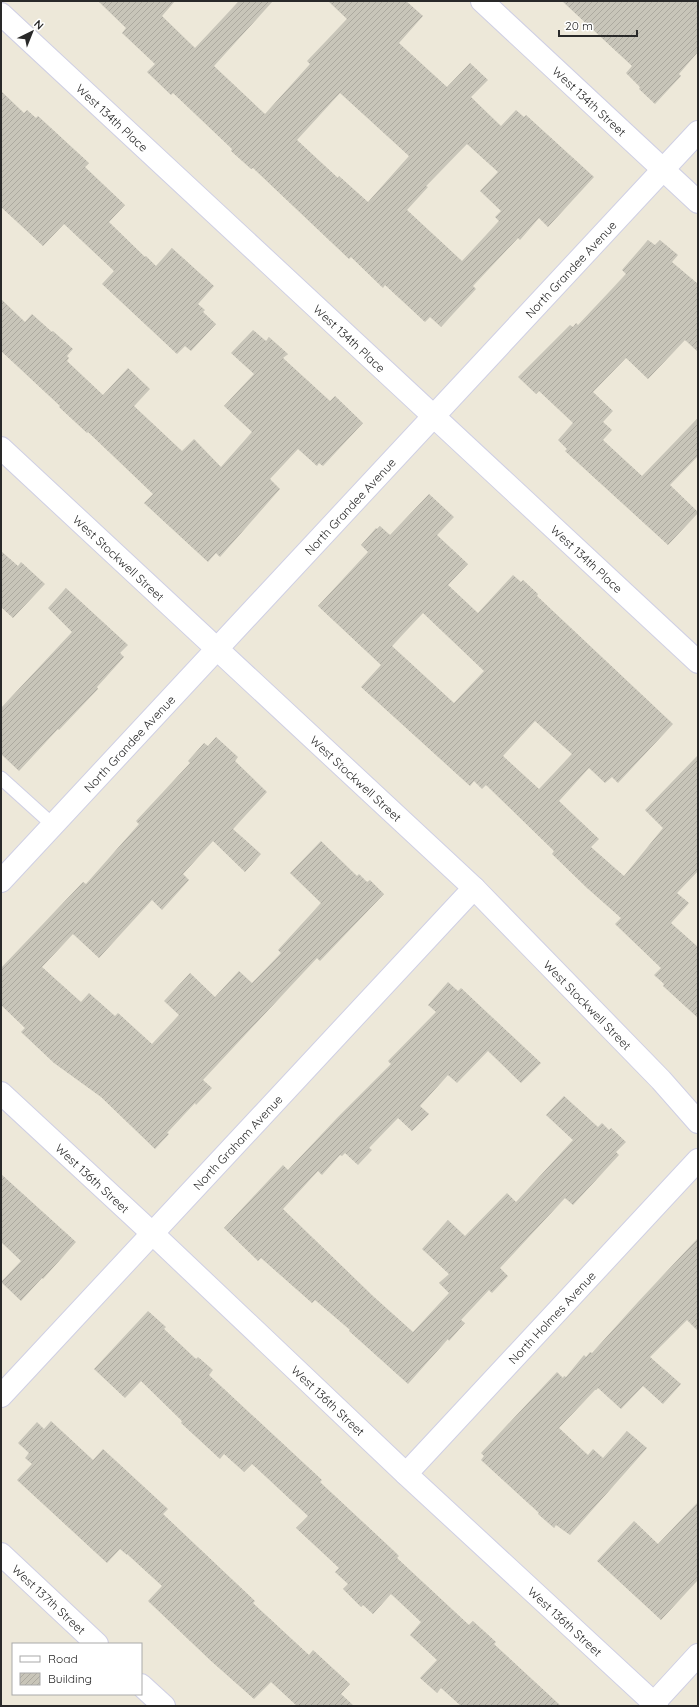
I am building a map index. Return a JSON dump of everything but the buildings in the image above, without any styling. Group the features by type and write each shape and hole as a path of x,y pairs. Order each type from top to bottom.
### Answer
{"street":[{"name":"West 134th Street","path":"482,1 698,202"},
{"name":"West 134th Place","path":"1,14 698,662"},
{"name":"North Grandee Avenue","path":"1,881 698,132"},
{"name":"West Stockwell Street","path":"1,448 474,888 661,1080 698,1122"},
{"name":"North Graham Avenue","path":"1,1396 474,888"},
{"name":"West 136th Street","path":"1,1093 152,1233 406,1474 655,1704"},
{"name":"North Holmes Avenue","path":"406,1474 698,1160"},
{"name":"West 137th Street","path":"1,1554 96,1643"},
{"path":"655,1704 698,1656"},
{"path":"142,1686 164,1706"}],"lane":[{"path":"1,778 52,825"}]}
